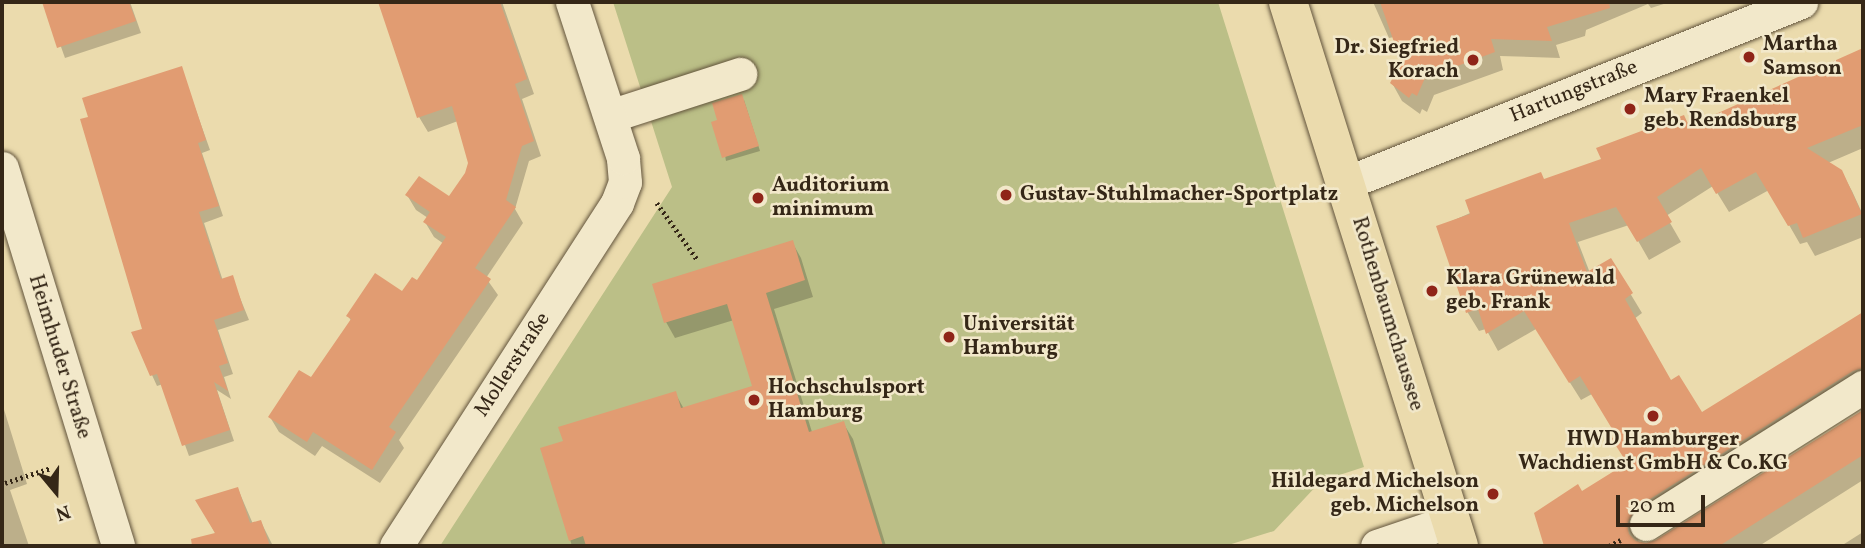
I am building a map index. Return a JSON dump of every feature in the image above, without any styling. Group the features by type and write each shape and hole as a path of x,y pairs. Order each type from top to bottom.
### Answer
{"main road":[{"name":"Rothenbaumchaussee","path":"1289,2 1455,534"}],"street":[{"path":"572,2 610,116 740,74"},
{"name":"Hartungstraße","path":"1346,183 1801,2"},
{"name":"Mollerstraße","path":"396,546 617,203 625,182 623,158 610,116"},
{"name":"Heimhuder Straße","path":"2,168 118,546"},
{"path":"1646,524 1863,387"},
{"path":"1377,546 1455,534"}],"path":[{"path":"657,203 696,259"},
{"path":"5,483 51,468"}],"green space":[{"name":"Universität Hamburg","path":"613,2 1218,2 1364,467 1321,481 1274,531 1225,546 440,546 672,187"}],"building":[{"path":"42,2 129,2 136,21 57,48"},
{"path":"378,2 500,2 527,79 515,84 534,141 522,146 506,200 516,207 475,268 491,279 389,427 396,432 372,470 313,432 307,442 268,417 299,370 311,377 351,319 346,316 375,273 402,291 412,277 417,280 446,237 423,222 430,212 405,195 419,176 449,196 465,173 468,163 452,106 417,118"},
{"path":"1380,2 1609,2 1610,8 1547,27 1552,41 1491,39 1495,52 1425,78 1417,96 1412,93 1409,98 1390,83 1401,62"},
{"path":"1863,48 1863,125 1807,148 1842,170 1862,214 1803,238 1797,223 1788,226 1756,172 1716,194 1701,168 1657,197 1672,222 1637,242 1616,207 1569,223 1587,272 1611,258 1633,293 1625,299 1671,380 1679,375 1702,412 1863,312 1863,368 1853,371 1636,508 1627,524 1629,534 1636,541 1646,543 1656,540 1863,410 1863,455 1719,546 1544,546 1534,513 1578,484 1582,491 1627,463 1611,438 1617,437 1580,376 1569,383 1524,311 1486,334 1478,309 1466,313 1436,226 1470,214 1465,200 1541,172 1544,179 1601,159 1596,148 1684,115 1689,126"},
{"path":"182,66 206,140 198,143 219,206 199,212 221,279 233,275 244,310 214,320 228,363 219,366 228,391 214,382 230,430 182,446 157,374 150,376 131,332 142,329 80,119 88,117 82,98"},
{"path":"742,94 759,146 722,158 711,122 717,120 712,103"},
{"name":"Hochschulsport Hamburg","path":"793,240 805,280 766,293 809,432 844,421 883,546 586,546 583,536 569,541 540,448 563,441 558,427 676,391 681,408 752,386 727,304 664,323 652,284"},
{"path":"238,487 250,523 261,520 270,546 192,546 191,539 215,533 195,500"}],"place":[{"name":"Martha Samson","path":"1749,57"},
{"name":"Dr. Siegfried Korach","path":"1473,60"},
{"name":"Mary Fraenkel geb. Rendsburg","path":"1630,109"},
{"name":"Gustav-Stuhlmacher-Sportplatz","path":"1006,195"},
{"name":"Auditorium minimum","path":"758,198"},
{"name":"Klara Grünewald geb. Frank","path":"1432,291"},
{"name":"Universität Hamburg","path":"949,337"},
{"name":"Hochschulsport Hamburg","path":"754,400"},
{"name":"HWD Hamburger Wachdienst GmbH & Co.KG","path":"1653,416"},
{"name":"Hildegard Michelson geb. Michelson","path":"1493,494"}]}
